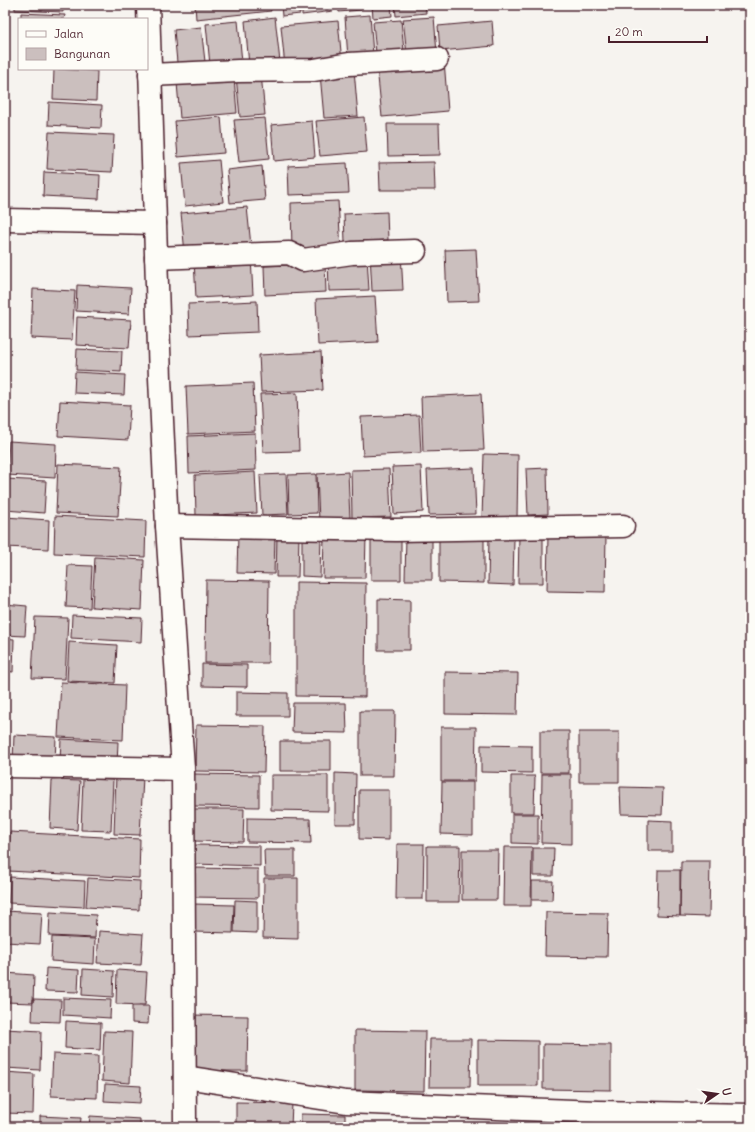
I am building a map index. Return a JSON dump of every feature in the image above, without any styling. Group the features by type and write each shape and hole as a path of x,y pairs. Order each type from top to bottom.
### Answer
{"street":[{"path":"148,5 166,526 183,769 185,1127"},
{"path":"150,75 238,71 314,70 349,64 437,59"},
{"path":"5,220 155,223"},
{"path":"156,258 289,253 303,260 352,253 415,251"},
{"path":"166,526 396,530 622,526"},
{"path":"5,766 183,769"},
{"path":"185,1077 346,1102 598,1112 750,1115"}],"building":[{"path":"15,5 63,5 63,12 15,10"},
{"path":"195,5 270,5 271,11 196,19"},
{"path":"281,5 299,5 300,14 282,16"},
{"path":"302,5 332,5 333,11 302,15"},
{"path":"338,5 361,5 361,10 339,12"},
{"path":"372,5 391,5 392,16 373,18"},
{"path":"395,5 425,5 426,13 396,16"},
{"path":"21,13 65,15 64,18 21,18"},
{"path":"370,15 373,55 348,58 345,17"},
{"path":"275,17 280,62 249,65 245,21"},
{"path":"434,17 437,53 407,55 403,19"},
{"path":"401,20 404,51 376,53 373,22"},
{"path":"238,21 242,62 210,65 206,24"},
{"path":"338,21 342,62 285,67 281,26"},
{"path":"492,21 494,46 440,51 438,26"},
{"path":"201,27 206,70 178,73 174,30"},
{"path":"444,60 448,111 382,117 377,67"},
{"path":"54,70 97,71 96,101 53,99"},
{"path":"354,70 358,116 324,118 320,74"},
{"path":"261,74 265,115 240,117 236,76"},
{"path":"234,78 237,113 180,118 177,83"},
{"path":"49,102 102,105 101,128 48,125"},
{"path":"221,117 224,153 178,157 175,121"},
{"path":"364,117 367,152 320,156 316,121"},
{"path":"265,118 269,159 239,162 234,120"},
{"path":"312,121 315,157 274,161 271,125"},
{"path":"387,124 439,124 440,155 388,156"},
{"path":"49,132 114,135 112,172 47,169"},
{"path":"219,160 223,202 185,206 181,163"},
{"path":"434,162 435,190 380,190 379,163"},
{"path":"347,163 349,193 289,195 288,166"},
{"path":"262,166 265,200 230,203 227,170"},
{"path":"44,172 100,175 99,199 43,196"},
{"path":"338,201 341,250 292,251 291,203"},
{"path":"247,207 251,246 185,253 181,213"},
{"path":"387,212 388,240 345,242 344,214"},
{"path":"476,249 479,301 447,302 445,250"},
{"path":"401,253 403,290 372,291 370,254"},
{"path":"251,257 253,295 196,298 194,260"},
{"path":"367,257 369,290 329,291 328,259"},
{"path":"325,264 326,292 265,295 264,266"},
{"path":"77,285 131,288 129,314 76,311"},
{"path":"33,289 75,291 72,340 31,338"},
{"path":"375,296 378,342 318,345 316,299"},
{"path":"257,301 258,332 189,335 188,304"},
{"path":"77,317 131,320 129,348 76,345"},
{"path":"77,349 122,351 121,372 76,370"},
{"path":"321,352 323,390 261,392 259,355"},
{"path":"75,372 125,375 124,395 74,393"},
{"path":"253,383 255,431 188,434 186,386"},
{"path":"297,393 299,451 263,452 260,394"},
{"path":"481,394 484,450 423,452 421,397"},
{"path":"60,401 130,405 128,440 58,436"},
{"path":"419,415 421,453 363,456 361,417"},
{"path":"255,433 256,470 189,473 188,436"},
{"path":"9,441 56,444 55,478 7,475"},
{"path":"484,454 518,455 517,519 482,518"},
{"path":"58,464 121,467 118,516 56,513"},
{"path":"421,466 423,512 394,514 392,467"},
{"path":"474,468 476,514 429,515 427,470"},
{"path":"547,468 548,514 528,515 526,469"},
{"path":"389,469 391,517 352,518 351,470"},
{"path":"255,472 257,513 196,516 195,475"},
{"path":"348,472 350,519 319,521 317,474"},
{"path":"286,474 288,514 262,515 260,475"},
{"path":"316,474 317,513 289,514 288,475"},
{"path":"6,479 46,481 44,513 5,510"},
{"path":"55,516 146,521 145,557 54,553"},
{"path":"5,517 49,520 48,549 5,547"},
{"path":"371,533 401,533 401,580 371,580"},
{"path":"238,534 275,534 274,574 237,573"},
{"path":"548,534 606,535 605,592 547,591"},
{"path":"277,535 299,535 298,577 276,577"},
{"path":"302,535 321,535 320,577 302,576"},
{"path":"324,535 366,536 365,578 323,578"},
{"path":"439,535 484,535 484,583 439,582"},
{"path":"519,535 543,535 543,583 518,583"},
{"path":"406,536 432,537 432,580 405,580"},
{"path":"489,537 514,538 513,585 488,584"},
{"path":"95,557 144,560 142,610 92,607"},
{"path":"68,565 92,566 90,608 66,607"},
{"path":"206,580 269,581 268,663 205,663"},
{"path":"296,582 366,583 365,697 296,696"},
{"path":"378,599 410,600 410,650 378,650"},
{"path":"5,604 27,606 25,636 5,635"},
{"path":"72,615 142,618 141,642 71,638"},
{"path":"35,617 68,618 65,679 32,678"},
{"path":"5,638 14,639 13,672 5,671"},
{"path":"69,642 117,645 115,683 67,681"},
{"path":"202,664 247,665 247,687 202,686"},
{"path":"445,672 518,673 517,715 445,714"},
{"path":"61,682 125,685 123,740 58,737"},
{"path":"236,692 288,693 288,716 236,716"},
{"path":"293,703 346,703 347,733 292,732"},
{"path":"360,711 395,711 394,776 360,776"},
{"path":"196,725 265,726 264,772 195,771"},
{"path":"441,727 476,727 475,781 441,781"},
{"path":"540,731 569,731 569,773 540,773"},
{"path":"579,732 619,732 619,782 579,782"},
{"path":"14,735 56,737 55,763 13,761"},
{"path":"61,739 118,742 117,765 60,762"},
{"path":"280,741 331,741 331,771 280,771"},
{"path":"481,745 532,746 532,773 481,772"},
{"path":"335,773 356,774 355,824 335,824"},
{"path":"194,774 259,775 259,807 194,806"},
{"path":"542,774 571,774 571,844 541,843"},
{"path":"116,775 143,777 140,835 114,834"},
{"path":"271,775 328,775 328,811 271,810"},
{"path":"511,776 535,776 534,813 511,813"},
{"path":"83,779 113,780 111,831 81,830"},
{"path":"52,780 80,781 77,830 50,828"},
{"path":"442,782 473,782 473,835 441,834"},
{"path":"620,787 663,788 662,815 621,814"},
{"path":"359,790 389,790 389,840 359,839"},
{"path":"192,809 244,809 243,842 192,841"},
{"path":"512,814 538,814 538,844 512,843"},
{"path":"247,818 310,819 311,843 247,842"},
{"path":"648,820 672,821 672,851 648,851"},
{"path":"10,832 140,839 139,878 8,871"},
{"path":"397,844 424,844 423,899 396,899"},
{"path":"194,845 260,846 260,866 194,864"},
{"path":"427,846 460,846 459,902 427,902"},
{"path":"504,847 532,847 531,906 503,906"},
{"path":"533,848 554,848 553,876 533,876"},
{"path":"264,850 295,850 295,876 265,876"},
{"path":"462,850 498,850 497,900 462,900"},
{"path":"681,861 710,861 709,917 680,916"},
{"path":"192,868 258,869 258,898 192,897"},
{"path":"658,870 680,870 680,916 657,915"},
{"path":"10,877 85,881 84,907 9,903"},
{"path":"88,878 140,881 139,910 86,907"},
{"path":"264,878 298,878 298,939 263,938"},
{"path":"532,881 553,881 552,900 532,900"},
{"path":"235,900 257,901 257,933 234,932"},
{"path":"193,904 234,905 233,933 193,932"},
{"path":"5,911 42,913 40,944 5,942"},
{"path":"50,912 96,915 95,938 49,936"},
{"path":"546,912 608,913 607,957 545,956"},
{"path":"99,931 143,934 141,965 97,963"},
{"path":"52,937 95,939 94,964 51,961"},
{"path":"46,968 79,970 78,992 45,991"},
{"path":"83,969 114,971 113,997 82,995"},
{"path":"117,970 147,972 145,1005 116,1004"},
{"path":"5,973 34,975 33,1003 5,1002"},
{"path":"63,998 111,1000 110,1018 63,1015"},
{"path":"33,999 61,1000 60,1022 32,1021"},
{"path":"132,1006 149,1006 148,1024 132,1023"},
{"path":"191,1015 248,1016 247,1071 191,1071"},
{"path":"66,1021 101,1023 100,1050 65,1048"},
{"path":"5,1029 41,1031 40,1070 5,1068"},
{"path":"355,1030 425,1031 424,1091 355,1090"},
{"path":"104,1031 132,1032 130,1083 102,1081"},
{"path":"430,1039 471,1039 470,1087 429,1087"},
{"path":"478,1040 538,1041 538,1086 478,1086"},
{"path":"543,1044 611,1045 611,1090 543,1089"},
{"path":"53,1054 98,1056 97,1098 51,1096"},
{"path":"5,1072 34,1074 33,1114 5,1113"},
{"path":"105,1084 141,1086 140,1103 104,1101"},
{"path":"236,1102 292,1103 291,1127 236,1127"},
{"path":"301,1114 345,1115 345,1127 301,1127"},
{"path":"40,1116 81,1118 80,1127 40,1127"},
{"path":"90,1116 140,1119 140,1127 89,1127"}]}
